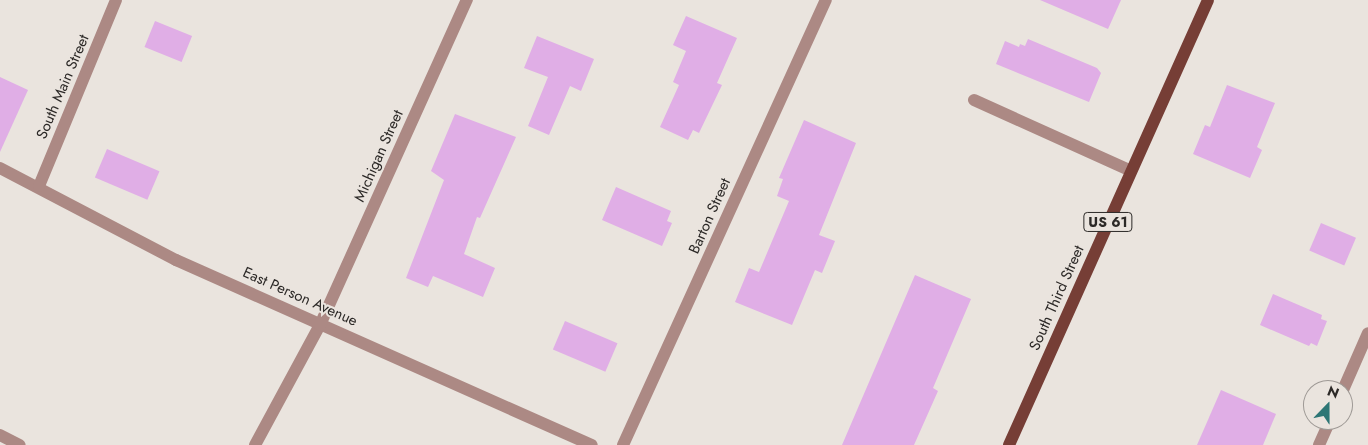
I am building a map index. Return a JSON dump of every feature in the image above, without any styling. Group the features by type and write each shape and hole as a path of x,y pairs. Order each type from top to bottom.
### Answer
{"main road":[{"name":"South Third Street","path":"1008,445 1208,0"}],"street":[{"name":"South Main Street","path":"39,186 116,0"},
{"name":"Michigan Street","path":"255,445 320,325 467,0"},
{"name":"Barton Street","path":"623,445 826,0"},
{"path":"974,100 1131,172"},
{"name":"East Person Avenue","path":"0,168 39,186 176,260 592,445"},
{"path":"1347,380 1368,333"},
{"path":"1319,445 1326,430"},
{"path":"0,435 20,445"}],"building":[{"path":"1040,0 1121,0 1108,29"},
{"path":"686,16 737,38 717,83 722,85 699,133 693,130 688,140 660,127 679,85 673,82 686,51 673,45"},
{"path":"155,21 192,36 182,62 145,47"},
{"path":"537,36 594,59 581,91 570,86 549,135 528,126 548,77 524,68"},
{"path":"1028,39 1097,68 1101,73 1089,102 996,64 1005,41 1019,47 1020,44 1025,46"},
{"path":"0,77 28,90 0,152"},
{"path":"1227,85 1275,103 1257,147 1262,150 1250,178 1193,154 1205,125 1210,127"},
{"path":"455,114 516,137 480,218 477,217 464,254 495,268 483,297 433,276 428,287 406,278 444,180 431,171"},
{"path":"804,120 856,143 819,235 835,241 822,273 815,270 792,325 735,302 749,268 759,272 789,201 777,196 783,179 779,178"},
{"path":"107,149 159,171 147,200 95,178"},
{"path":"616,187 671,211 667,221 672,223 662,246 602,220"},
{"path":"1321,223 1356,238 1344,265 1309,251"},
{"path":"915,275 971,299 933,388 938,391 914,445 842,445"},
{"path":"1273,294 1322,315 1321,319 1327,321 1317,346 1311,343 1309,346 1260,325"},
{"path":"565,321 617,343 605,372 553,350"},
{"path":"1221,390 1276,414 1263,445 1197,445"}]}
